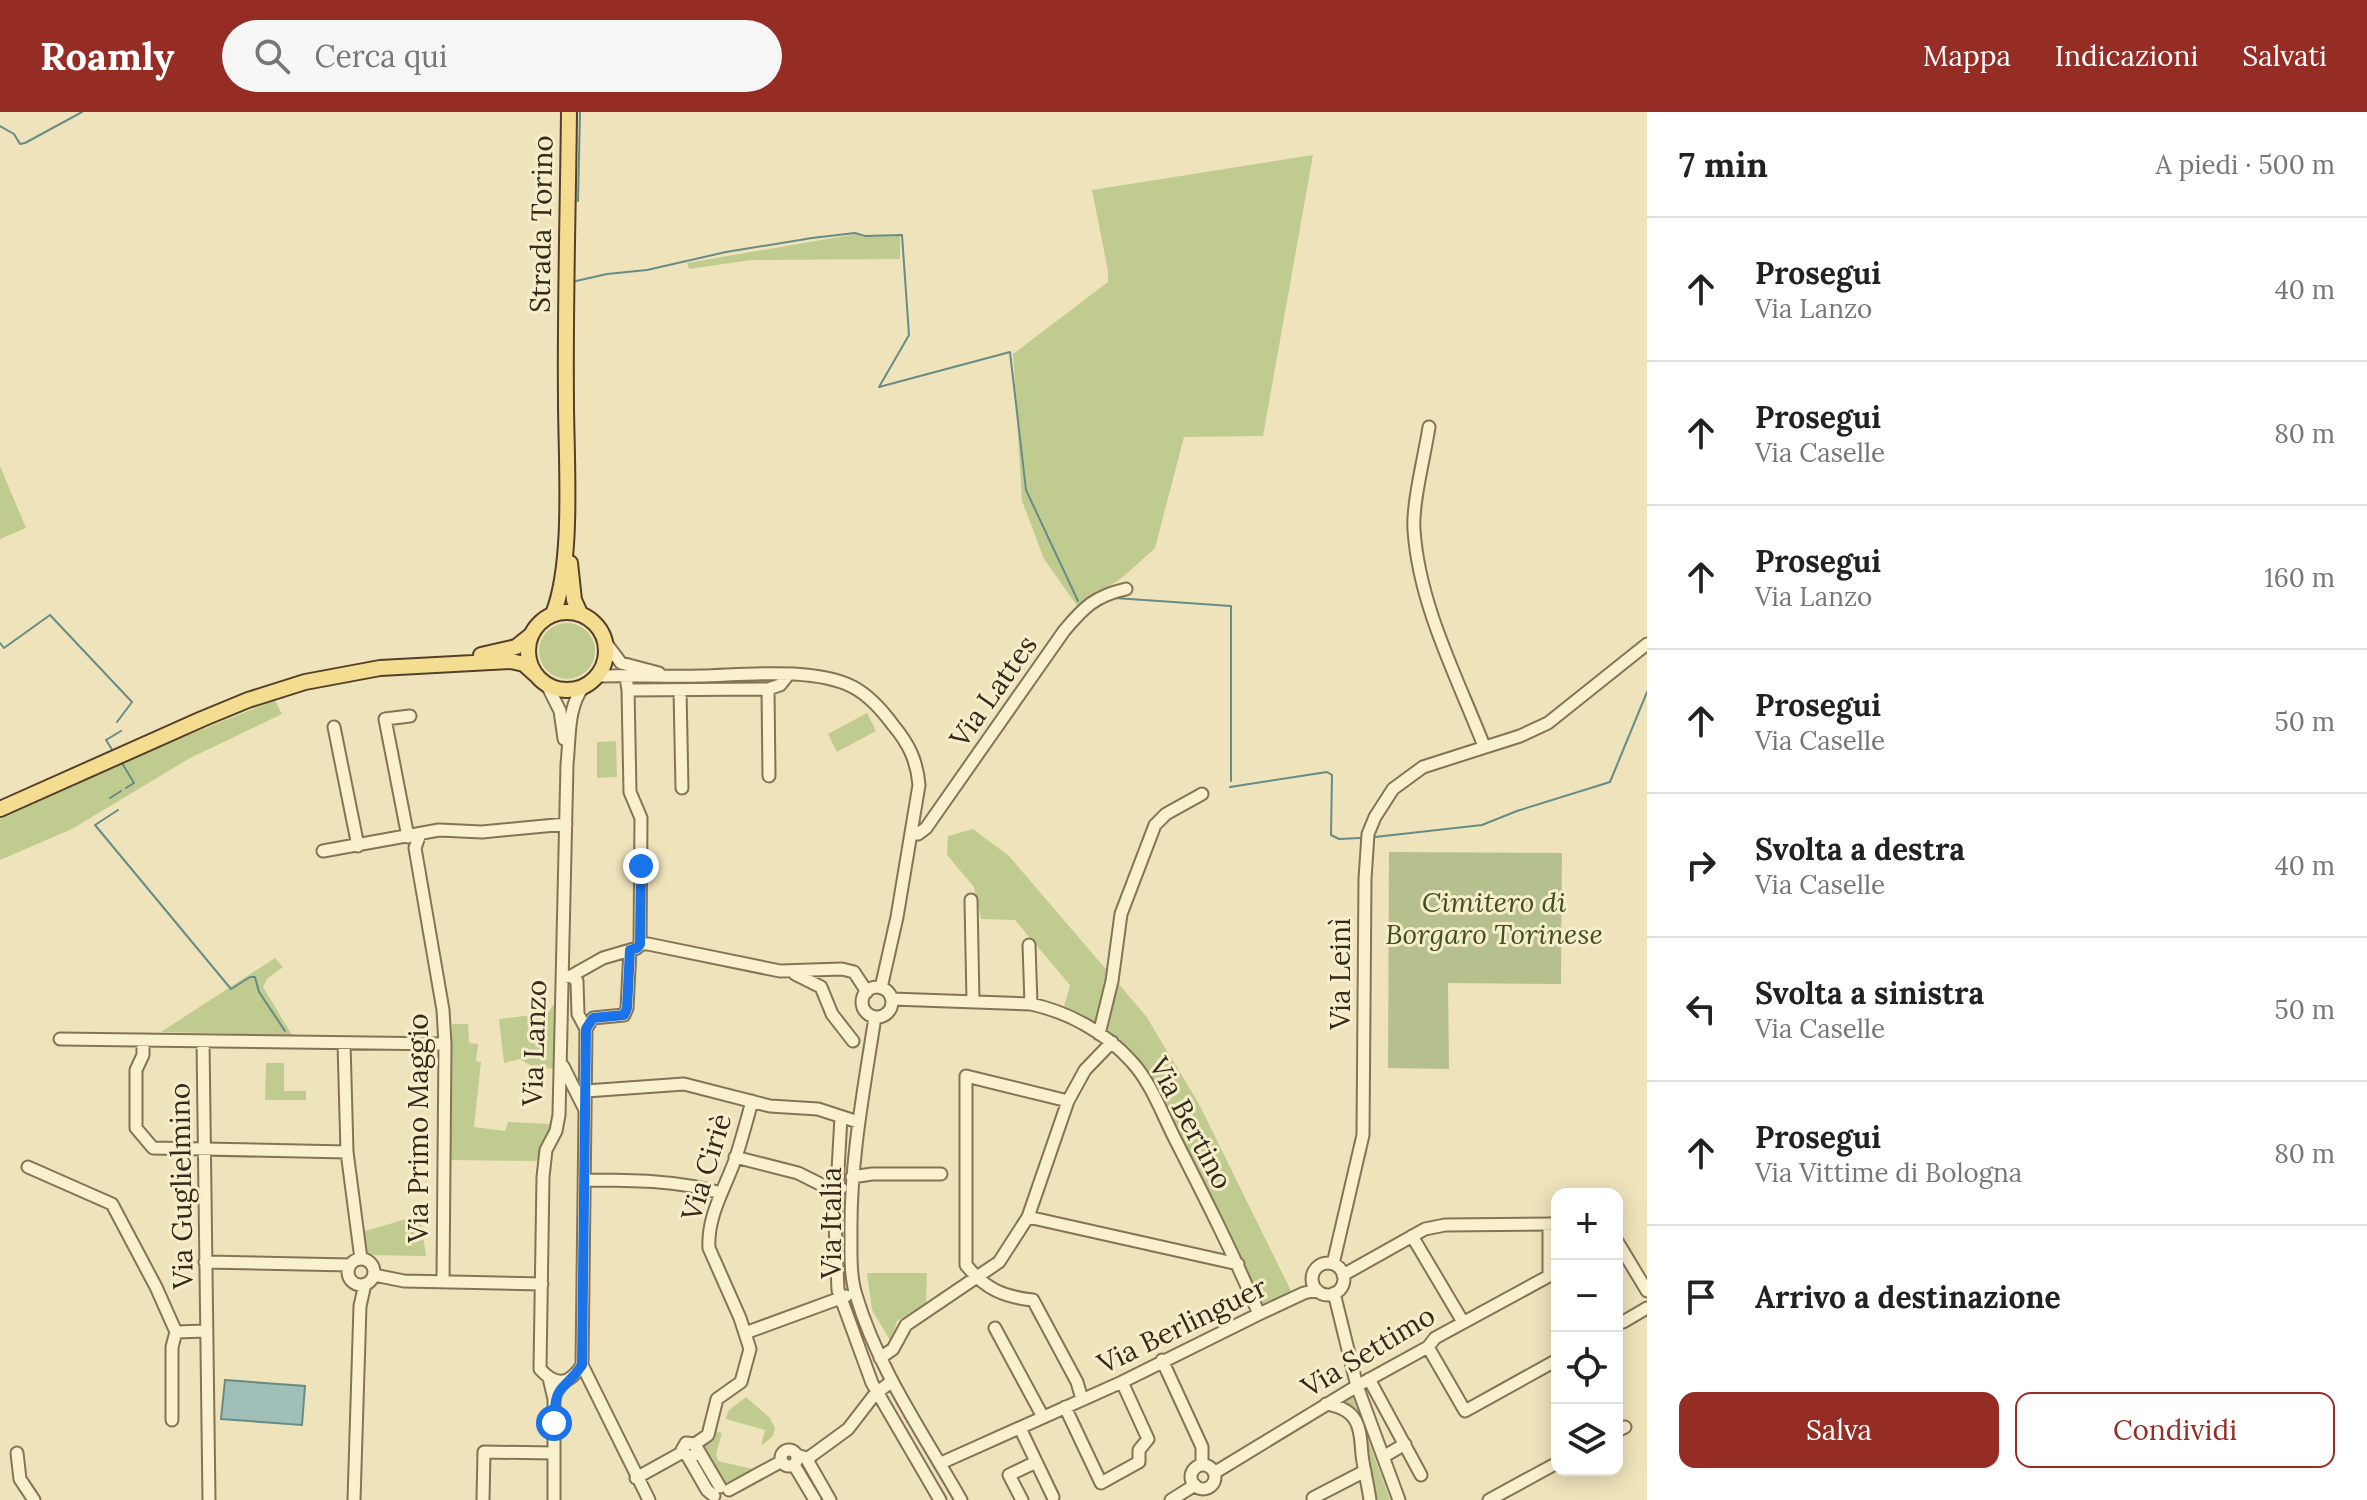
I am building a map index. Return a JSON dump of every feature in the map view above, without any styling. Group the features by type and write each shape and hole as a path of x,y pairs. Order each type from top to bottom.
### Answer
{"main road":[{"name":"Strada Torino","path":"566,523 569,112"},
{"path":"427,664 511,661 524,664 547,685 562,690 584,686 597,676 605,660 606,643 599,628 580,613 574,600 566,523"},
{"path":"553,614 561,595 566,523"},
{"path":"535,674 528,655 531,635 536,626 553,614 580,613"},
{"path":"0,809 248,700 336,675 509,650 531,635"}],"street":[{"path":"1429,427 1413,527 1418,561 1431,613 1484,746"},
{"name":"Via Lattes","path":"912,834 926,828 1064,631 1082,610 1102,595 1126,589"},
{"path":"606,643 616,658 628,666 675,677"},
{"name":"Via Leinì","path":"1333,1264 1363,1135 1365,879 1368,834 1383,802 1423,767 1520,736 1548,723 1647,644"},
{"path":"597,676 680,690 768,689 780,685 788,675"},
{"path":"627,683 675,677 788,675 836,680 877,705 903,737 914,757 919,785 881,988"},
{"path":"586,1029 593,1018 624,1015 635,947 641,818 630,792 627,683"},
{"name":"Via Lanzo","path":"547,685 560,711 567,764"},
{"name":"Via Lanzo","path":"554,1500 554,1399 544,1374 543,1177 546,1150 556,1131 559,1114 567,976 567,764 576,697 584,686"},
{"path":"768,689 769,776"},
{"path":"680,690 682,788"},
{"name":"Via Primo Maggio","path":"410,716 385,719 414,836 443,1010 443,1281"},
{"path":"334,727 358,846"},
{"path":"1099,1034 1112,981 1121,914 1155,825 1166,814 1202,794"},
{"path":"323,851 446,829 482,832 566,824"},
{"path":"971,900 973,1001"},
{"path":"1029,945 1031,1004"},
{"path":"567,976 603,958 635,947 791,972 842,969 854,972 867,992"},
{"path":"791,972 821,987 832,1014 853,1041"},
{"name":"Via Lanzo","path":"567,976 577,981 578,1014 586,1029 582,1365"},
{"path":"881,988 892,999 888,1012 875,1017 863,1006 867,992 881,988"},
{"name":"Via Bertino","path":"892,999 1031,1004 1052,1009 1112,1042 1134,1063 1152,1095 1238,1264 1259,1314"},
{"name":"Via Italia","path":"875,1017 851,1183 851,1259 855,1293 891,1382 961,1500"},
{"path":"60,1039 445,1044"},
{"path":"143,1040 143,1055 136,1070 136,1128 153,1148 347,1152"},
{"name":"Via Guglielmino","path":"203,1041 209,1500"},
{"path":"880,1358 893,1349 906,1325 999,1262 1028,1217 1068,1101 1085,1070 1112,1042"},
{"path":"344,1043 347,1152 356,1262 350,1277 365,1281 542,1284"},
{"path":"561,1058 586,1115"},
{"path":"1068,1101 966,1076 966,1265 976,1278 997,1293 1033,1300 1077,1382 1082,1399"},
{"path":"586,1091 684,1084 770,1106 798,1106 858,1122"},
{"name":"Via Ciriè","path":"691,1450 708,1435 717,1399 741,1382 750,1349 709,1248 710,1225 752,1101"},
{"path":"559,1114 561,1109 572,1104 578,1105 586,1115"},
{"name":"Via Italia","path":"841,1117 835,1223 840,1297 877,1392 940,1500"},
{"path":"735,1157 798,1173 828,1188 836,1188 872,1174 941,1174"},
{"path":"28,1167 112,1204 176,1332 172,1347 172,1420"},
{"path":"584,1180 691,1185 721,1193"},
{"path":"1028,1217 1238,1264"},
{"path":"1343,1275 1425,1229 1445,1225 1551,1224"},
{"path":"1412,1236 1463,1322"},
{"path":"1623,1251 1647,1291"},
{"path":"205,1262 371,1264 360,1306 354,1500"},
{"path":"1323,1263 1333,1264 1343,1275 1341,1288 1334,1293 1325,1295 1315,1287 1315,1269 1323,1263"},
{"name":"Via Settimo","path":"1214,1473 1326,1404 1428,1347 1435,1338 1551,1275"},
{"name":"Via Berlinguer","path":"941,1463 1122,1382 1315,1287"},
{"path":"745,1333 855,1293"},
{"path":"1334,1293 1357,1386 1399,1500"},
{"path":"1623,1322 1647,1308"},
{"path":"995,1328 1043,1417"},
{"path":"176,1332 206,1331"},
{"path":"1428,1347 1465,1411 1551,1363"},
{"path":"1162,1360 1202,1447 1202,1465"},
{"path":"554,1399 565,1381 575,1376 582,1365"},
{"path":"582,1365 649,1500"},
{"path":"544,1374 565,1381"},
{"path":"1369,1379 1421,1475"},
{"path":"636,1478 691,1450 707,1490 722,1494 796,1459 848,1429 877,1392 891,1382"},
{"path":"1065,1407 1101,1483 1139,1462 1139,1450 1148,1439 1122,1382"},
{"path":"1326,1404 1338,1406 1356,1418 1370,1500"},
{"path":"1020,1428 1053,1497"},
{"path":"1383,1457 1405,1444"},
{"path":"483,1500 484,1452 553,1453"},
{"path":"17,1453 20,1479 34,1500"},
{"path":"796,1459 815,1500"},
{"path":"796,1459 830,1500"},
{"path":"1022,1500 1009,1475 1036,1462"},
{"path":"1202,1465 1214,1473 1210,1486 1202,1488 1191,1479 1192,1471 1202,1465"},
{"path":"1489,1500 1551,1466"},
{"path":"1314,1500 1365,1471"},
{"path":"1171,1500 1195,1485"}],"green space":[{"path":"1313,155 1263,436 1184,437 1155,548 1123,577 1078,607 1044,559 1022,501 1013,354 1108,282 1092,190"},
{"path":"856,234 862,237 900,236 900,259 751,260 689,269 687,263"},
{"path":"0,466 26,528 0,539"},
{"path":"567,623 587,631 595,651 587,671 567,679 547,671 539,651 547,631"},
{"path":"275,700 282,714 190,758 72,829 0,860 0,819 154,749"},
{"path":"867,713 876,731 837,752 828,734"},
{"path":"616,741 617,777 597,778 597,742"},
{"path":"973,829 1009,856 1146,1016 1199,1104 1291,1291 1260,1307 1137,1060 1095,1022 1064,1007 1070,985 1015,920 981,919 974,887 947,855 948,836"},
{"name":"Cimitero di Borgaro Torinese","path":"1389,852 1562,853 1561,984 1448,983 1449,1069 1388,1068"},
{"path":"275,958 283,967 267,979 263,987 292,1035 161,1032"},
{"path":"553,1005 556,1006 554,1069 533,1067 520,1059 504,1063 499,1019 548,1013"},
{"path":"452,1024 468,1024 469,1043 478,1044 476,1061 481,1062 474,1127 505,1131 508,1122 551,1124 540,1161 451,1160"},
{"path":"266,1063 284,1063 284,1091 306,1091 306,1100 265,1100"},
{"path":"420,1215 426,1256 365,1255 362,1232"},
{"path":"867,1273 927,1273 926,1303 897,1321 891,1342 872,1310"},
{"path":"1352,1394 1390,1500 1371,1500 1356,1418 1335,1402"},
{"path":"746,1397 770,1418 775,1428 773,1436 761,1446 765,1430 726,1419 728,1411"},
{"path":"714,1431 722,1433 716,1454 718,1461 757,1470 734,1482 722,1483 702,1446"}],"water":[{"path":"225,1380 305,1386 302,1425 221,1419"}],"waterway":[{"path":"0,126 14,134 20,144 82,112"},
{"path":"578,201 580,112"},
{"path":"576,281 812,238 855,233 865,236 902,235 909,335 879,387 1010,352 1026,490 1078,601"},
{"path":"1115,598 1231,606 1231,781"},
{"path":"0,643 4,648 50,615 132,702 117,722"},
{"path":"1375,837 1482,825 1610,782 1647,692"},
{"path":"113,751 106,740 121,731"},
{"path":"122,763 134,783 126,788"},
{"path":"1230,787 1327,772 1332,775 1331,835 1339,839 1360,838"},
{"path":"110,798 121,791"},
{"path":"118,810 95,825 231,989 255,977 259,992 285,1031"}],"route":[{"path":"554,1423 554,1399 565,1381 575,1376 582,1365 586,1029 593,1018 624,1015 627,1008 630,950 640,944 641,866"}]}
